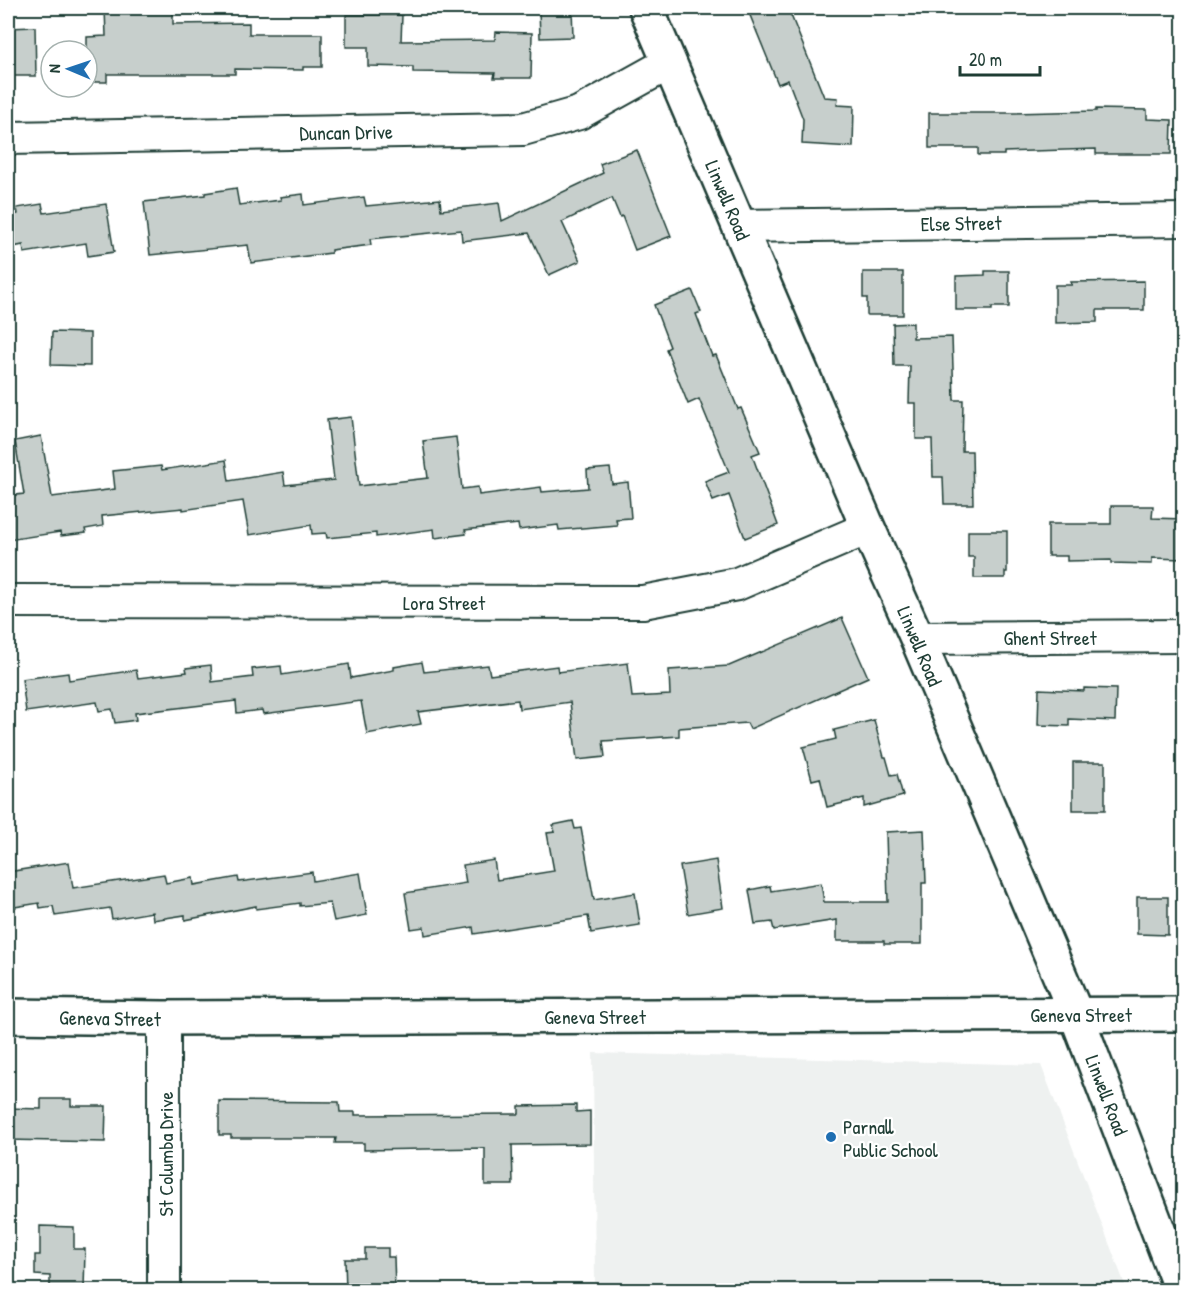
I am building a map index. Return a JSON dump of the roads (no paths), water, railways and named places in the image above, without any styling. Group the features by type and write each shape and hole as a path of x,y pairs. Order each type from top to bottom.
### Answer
{"main road":[{"name":"Linwell Road","path":"646,8 1076,1014 1181,1290"},
{"name":"Geneva Street","path":"8,1016 164,1018 1184,1014"}],"street":[{"name":"Duncan Drive","path":"8,138 523,129 579,113 669,63"},
{"name":"Else Street","path":"739,226 1184,220"},
{"name":"Lora Street","path":"8,601 643,602 737,584 868,528"},
{"name":"Ghent Street","path":"917,638 1184,636"},
{"name":"St Columba Drive","path":"164,1018 164,1290"}],"place":[{"name":"Parnall Public School","path":"831,1137"}]}
